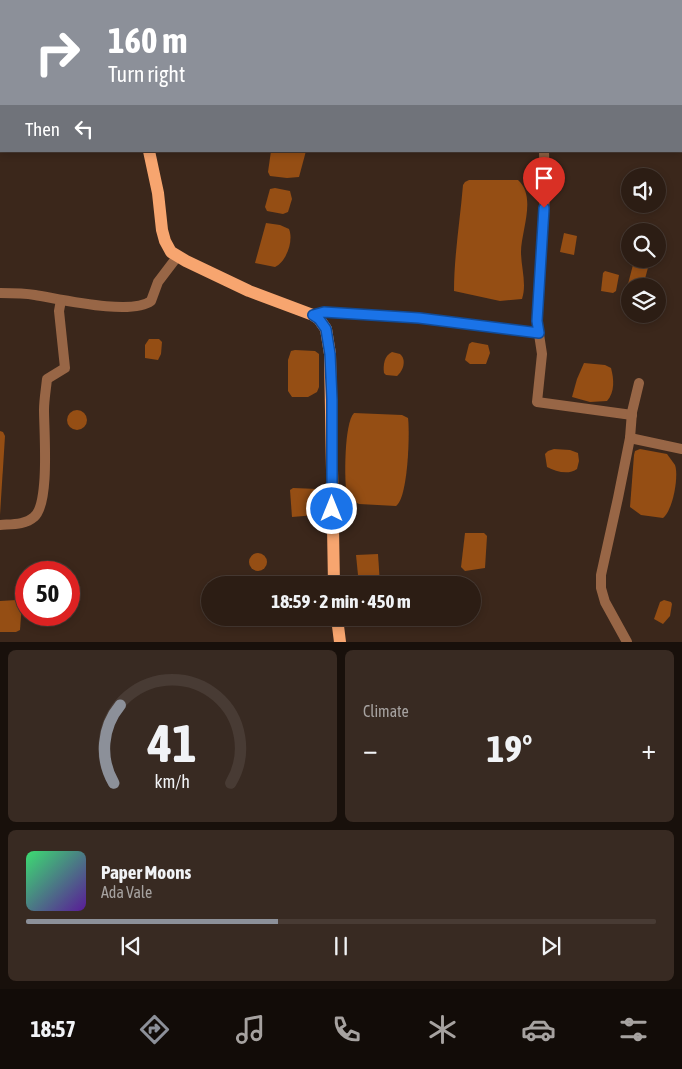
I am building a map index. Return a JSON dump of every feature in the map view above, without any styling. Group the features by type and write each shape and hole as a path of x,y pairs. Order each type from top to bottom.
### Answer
{"main road":[{"path":"149,152 157,185 163,236 168,248 177,257 278,302 313,315 319,319 326,329 330,354 332,400 334,576"},
{"path":"338,626 340,642"}],"street":[{"path":"544,152 546,180 537,321 542,354 537,402 632,415"},
{"path":"0,293 34,295 61,300 121,306 146,304 154,297 162,276 177,257"},
{"path":"0,525 29,520 38,513 40,506 45,466 44,409 47,379 65,368 59,311 61,300"},
{"path":"313,315 324,312 405,317 539,333"},
{"path":"627,642 605,602 601,588 601,575 630,438 632,415 639,383"},
{"path":"630,438 682,450"}],"shaded area":[{"path":"271,152 306,152 299,177 270,176 268,172"},
{"path":"469,180 518,180 524,187 527,214 521,252 524,281 522,299 500,301 454,291 463,185"},
{"path":"270,189 290,191 292,199 288,212 283,214 267,211 265,207"},
{"path":"266,223 280,225 289,229 290,245 288,251 283,261 275,267 255,263"},
{"path":"564,233 577,236 574,255 560,252"},
{"path":"632,268 648,268 645,278 630,278"},
{"path":"605,271 619,275 616,291 613,293 601,291 603,273"},
{"path":"149,339 159,339 162,342 161,354 158,360 145,358 145,345"},
{"path":"472,342 488,345 490,353 486,364 470,364 465,360 469,344"},
{"path":"291,351 315,351 319,354 319,387 317,392 308,397 292,397 288,391 288,360"},
{"path":"392,352 400,354 404,362 397,376 384,373 385,361"},
{"path":"584,363 605,365 611,368 613,385 607,401 590,402 572,397"},
{"path":"77,410 84,413 87,420 84,427 77,430 70,427 67,420 70,413"},
{"path":"354,413 402,415 408,418 409,437 406,479 400,501 396,506 359,504 347,497 345,466 348,428"},
{"path":"0,431 5,436 0,515"},
{"path":"554,449 570,450 578,453 577,469 570,472 562,472 547,467 545,454"},
{"path":"640,449 667,454 675,465 674,493 670,508 663,518 641,515 630,507 634,455 635,451"},
{"path":"293,488 318,489 319,503 316,515 292,517 290,490"},
{"path":"465,533 484,533 487,536 485,568 465,571 461,567"},
{"path":"258,553 264,556 267,562 264,568 258,571 252,568 249,562 252,556"},
{"path":"378,554 379,576 358,576 356,555"},
{"path":"15,600 15,626 20,626 20,630 16,632 0,632 0,601"},
{"path":"664,600 672,604 670,616 663,624 654,619 660,602"}],"route":[{"path":"332,509 333,439 330,354 326,329 319,319 313,315 324,312 405,317 539,333 537,321 544,208"}]}
